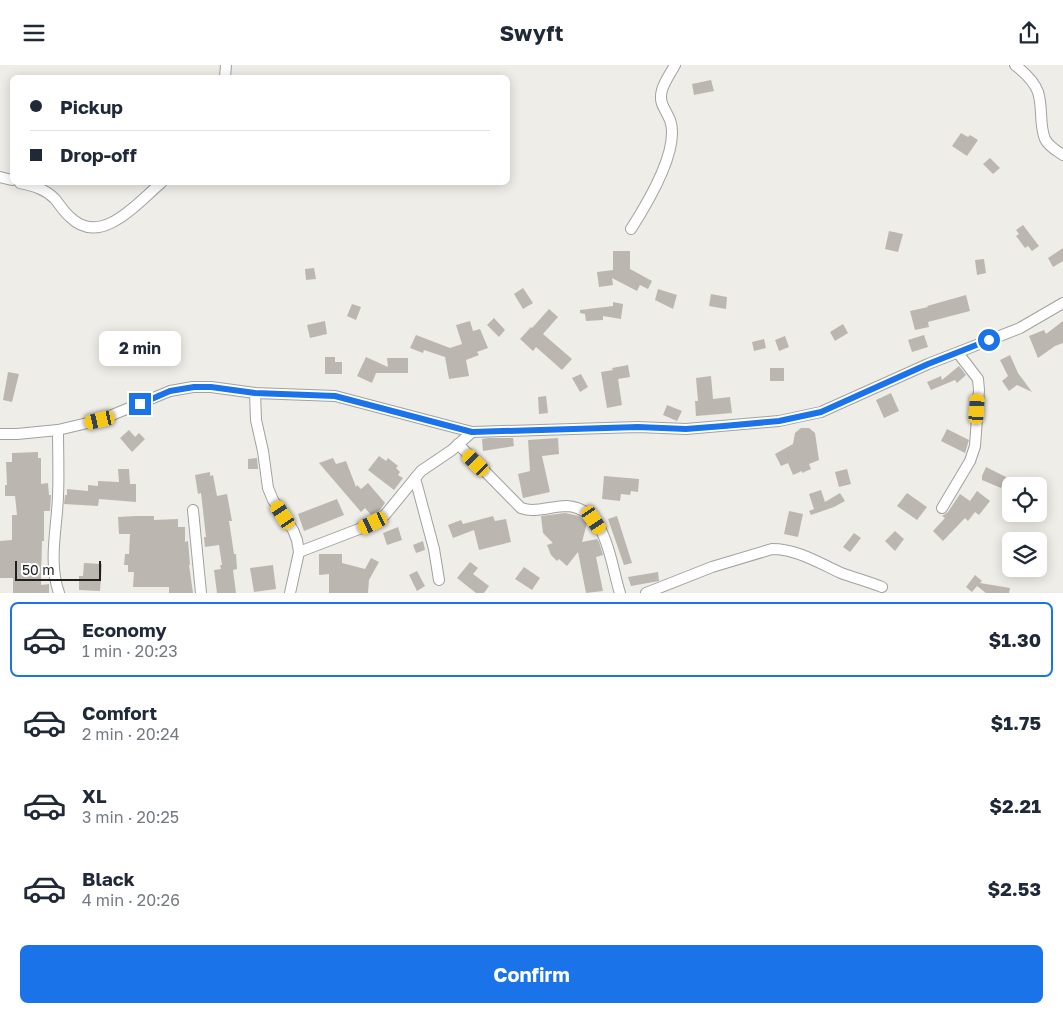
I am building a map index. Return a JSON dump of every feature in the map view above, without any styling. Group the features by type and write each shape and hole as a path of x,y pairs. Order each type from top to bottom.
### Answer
{"street":[{"path":"631,229 650,199 671,147 671,120 660,98 662,89 675,65"},
{"path":"1015,65 1026,74 1037,90 1041,104 1045,138 1052,148 1063,155"},
{"path":"28,185 47,192 71,218 84,226 94,228 103,227 118,220 159,185"},
{"path":"0,434 58,430 100,420 170,391 194,387 211,387 255,393 335,396 472,432 638,427 686,429 779,421 821,412 902,375 1020,328 1063,303"},
{"path":"942,508 970,461 974,446 979,390 978,379 958,353"},
{"path":"255,393 256,420 268,488 297,540 299,552 290,593"},
{"path":"58,430 58,496 54,554 55,582 59,593"},
{"path":"299,552 360,529 385,515 421,471 452,450 472,432"},
{"path":"458,444 520,508 530,511 557,506 570,507 586,512 602,531 620,593"},
{"path":"415,478 434,549 439,580"},
{"path":"192,510 201,593"},
{"path":"646,593 712,567 772,549 792,551 844,574 882,587"}],"building":[{"path":"711,80 714,91 694,95 692,84"},
{"path":"961,133 968,137 970,135 978,140 967,156 952,146"},
{"path":"990,158 1000,168 993,174 983,164"},
{"path":"1023,225 1039,246 1032,251 1028,246 1025,248 1016,236 1019,234 1016,230"},
{"path":"889,231 903,234 898,252 885,249"},
{"path":"1063,248 1063,261 1053,267 1048,258"},
{"path":"613,251 630,251 630,269 652,281 648,289 640,285 637,291 612,278 613,285 599,287 597,272 613,270"},
{"path":"984,259 986,273 977,275 975,260"},
{"path":"314,268 316,279 306,280 305,269"},
{"path":"523,288 533,303 523,309 514,294"},
{"path":"658,289 677,295 673,309 655,300"},
{"path":"711,294 727,297 726,309 709,306"},
{"path":"966,295 970,311 928,322 929,327 915,330 910,311"},
{"path":"613,302 623,304 621,319 603,316 603,320 586,321 585,314 580,313 580,310 613,306"},
{"path":"352,304 361,307 356,320 347,316"},
{"path":"549,309 558,317 543,334 572,359 562,370 536,347 533,351 520,339"},
{"path":"494,318 505,330 499,337 487,325"},
{"path":"325,321 327,334 310,338 307,325"},
{"path":"470,321 473,331 480,329 488,348 477,352 479,355 466,360 469,376 449,379 445,357 424,350 423,353 410,348 416,335 450,348 462,344 456,325"},
{"path":"1063,321 1063,343 1055,346 1038,358 1029,336 1044,330 1046,334"},
{"path":"843,324 848,333 835,341 830,332"},
{"path":"924,335 928,347 912,352 908,340"},
{"path":"785,336 789,347 779,351 775,340"},
{"path":"764,339 766,348 754,351 752,342"},
{"path":"1010,355 1018,373 1032,392 1017,385 1009,391 1002,381 1008,376 1000,360"},
{"path":"325,357 335,357 335,362 342,362 342,374 325,374"},
{"path":"366,357 388,367 387,358 408,358 408,373 376,373 372,383 357,376"},
{"path":"628,365 630,377 618,379 622,405 607,408 601,372"},
{"path":"959,366 966,375 957,383 955,380 931,390 927,382 941,376 942,380"},
{"path":"770,368 784,368 784,381 770,381"},
{"path":"8,372 19,374 12,402 3,400"},
{"path":"581,374 588,387 580,392 572,378"},
{"path":"711,376 713,399 730,397 732,413 696,416 695,401 698,401 696,378"},
{"path":"891,393 899,411 884,418 876,400"},
{"path":"546,396 548,413 539,414 538,397"},
{"path":"667,405 682,411 677,421 663,415"},
{"path":"801,428 809,428 815,433 819,460 809,464 811,469 793,475 788,463 781,466 775,454 793,444 795,433"},
{"path":"947,429 969,440 965,453 941,441"},
{"path":"129,430 135,437 139,433 145,439 132,452 120,438"},
{"path":"513,438 514,446 483,451 482,439"},
{"path":"558,438 559,454 542,456 550,492 523,498 518,474 530,471 528,440"},
{"path":"38,452 38,458 41,458 41,484 48,483 49,495 51,495 50,511 44,511 41,585 49,584 49,593 13,593 13,578 0,578 0,541 12,540 12,515 17,515 15,496 5,496 5,485 7,485 6,462 12,462 12,453"},
{"path":"379,456 386,461 388,458 398,466 396,468 400,472 398,475 403,478 394,490 368,470"},
{"path":"257,458 258,469 248,469 248,459"},
{"path":"333,458 336,464 346,461 356,487 357,485 361,489 368,483 385,503 380,510 371,515 365,508 361,512 319,463"},
{"path":"986,467 1006,477 1002,477 1001,488 982,480"},
{"path":"118,469 129,469 130,484 136,484 136,502 99,499 98,506 64,504 67,489 88,491 88,485 98,486 98,481 119,482"},
{"path":"847,469 851,484 839,487 835,472"},
{"path":"210,472 210,476 213,475 217,496 227,494 232,521 229,521 234,554 236,554 237,569 233,570 236,593 217,593 214,570 221,569 220,565 222,565 219,545 205,547 204,537 206,537 201,493 198,494 195,475"},
{"path":"604,476 639,479 638,492 631,491 630,495 621,494 620,501 602,499"},
{"path":"821,490 825,502 840,493 845,501 811,515 809,511 814,509 809,494"},
{"path":"977,491 990,501 979,515 975,512 968,521 965,518 943,541 933,531 945,518 942,516 948,512 960,494 970,501"},
{"path":"907,493 927,507 917,520 897,506"},
{"path":"337,499 344,515 304,531 298,514"},
{"path":"789,511 803,514 798,537 784,534"},
{"path":"565,513 579,516 587,523 582,542 597,539 599,542 603,555 596,557 603,591 586,593 578,552 567,566 559,559 557,561 551,555 547,545 553,543 543,533 541,516"},
{"path":"154,516 154,520 178,519 178,527 185,527 185,542 188,541 193,593 169,593 169,587 133,587 134,572 128,572 128,565 124,565 125,554 129,554 130,534 119,534 118,517"},
{"path":"493,516 495,521 506,519 511,542 479,550 474,530 453,538 448,525 461,520 463,524"},
{"path":"617,516 632,563 624,565 608,519"},
{"path":"398,527 402,540 387,545 383,533"},
{"path":"895,531 904,539 895,551 885,541"},
{"path":"854,533 861,538 850,552 843,547"},
{"path":"423,541 425,550 416,553 413,545"},
{"path":"319,554 342,554 342,563 365,569 371,558 379,562 369,580 368,593 329,593 329,574 319,575"},
{"path":"470,562 478,568 473,574 489,586 484,593 476,593 457,578"},
{"path":"84,563 102,564 100,591 79,590 79,576 83,576"},
{"path":"273,565 276,589 254,592 250,568"},
{"path":"524,567 540,578 532,590 515,579"},
{"path":"417,571 425,586 417,591 409,575"},
{"path":"658,572 659,581 631,586 628,577"},
{"path":"975,575 982,581 980,583 1010,588 1009,593 986,593 977,586 972,592 966,587"}],"route":[{"path":"140,404 170,391 194,387 211,387 255,393 335,396 472,432 638,427 686,429 779,421 821,412 876,386 989,340"}]}
